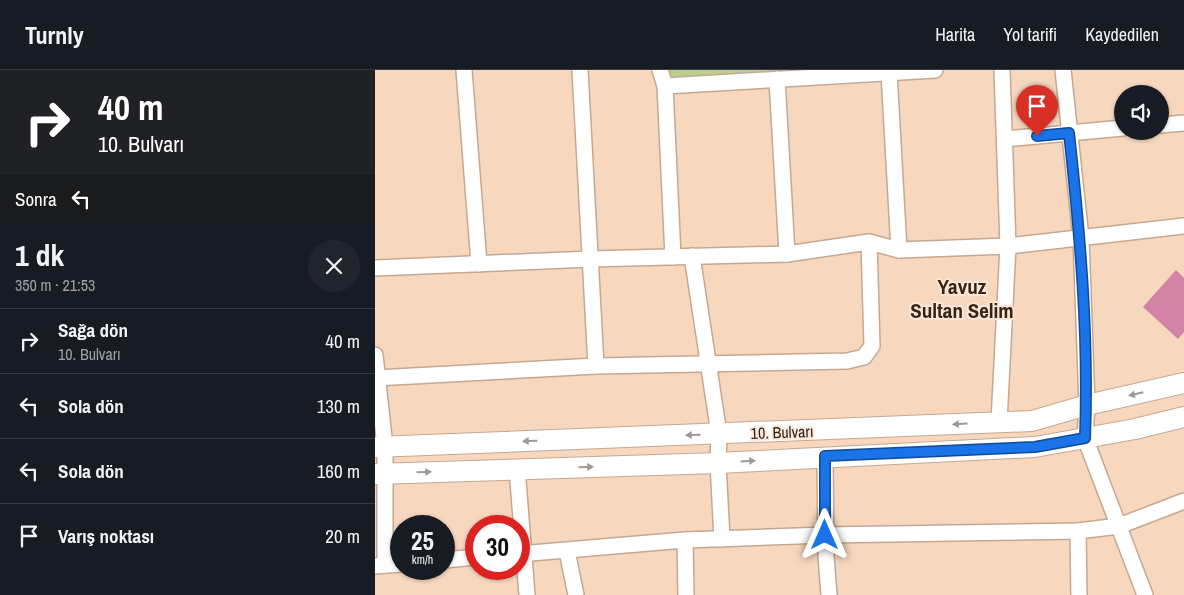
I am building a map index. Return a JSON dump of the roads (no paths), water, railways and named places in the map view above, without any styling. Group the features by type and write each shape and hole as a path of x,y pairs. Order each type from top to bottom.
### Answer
{"main road":[{"name":"10. Bulvarı","path":"380,447 1032,421 1087,405 1184,383"},
{"name":"10. Bulvarı","path":"380,474 517,468 718,463 825,456 1035,447 1135,429 1184,417"}],"street":[{"path":"464,70 479,264"},
{"path":"579,70 596,366"},
{"path":"660,70 665,86 673,257"},
{"path":"665,86 935,70"},
{"path":"999,422 1008,246 1002,70"},
{"path":"1063,70 1081,238 1087,405 1085,438 1145,595"},
{"path":"889,73 899,250"},
{"path":"777,80 787,254"},
{"path":"1169,124 1184,123"},
{"path":"1005,140 1114,129"},
{"path":"375,268 591,259 787,254 869,242 899,250 1008,246 1184,226"},
{"path":"376,378 596,366 847,361 865,357 872,346 869,242"},
{"path":"692,256 719,434 718,463 722,538"},
{"path":"375,355 380,447 380,566"},
{"path":"825,456 825,535 829,595"},
{"path":"517,468 519,515"},
{"path":"530,553 722,538 1078,531 1119,526 1184,501"},
{"path":"1078,531 1079,595"},
{"path":"685,540 687,595"},
{"path":"567,551 576,595"},
{"path":"525,580 527,595"}],"district":[{"name":"Yavuz Sultan Selim","path":"962,298"}]}
